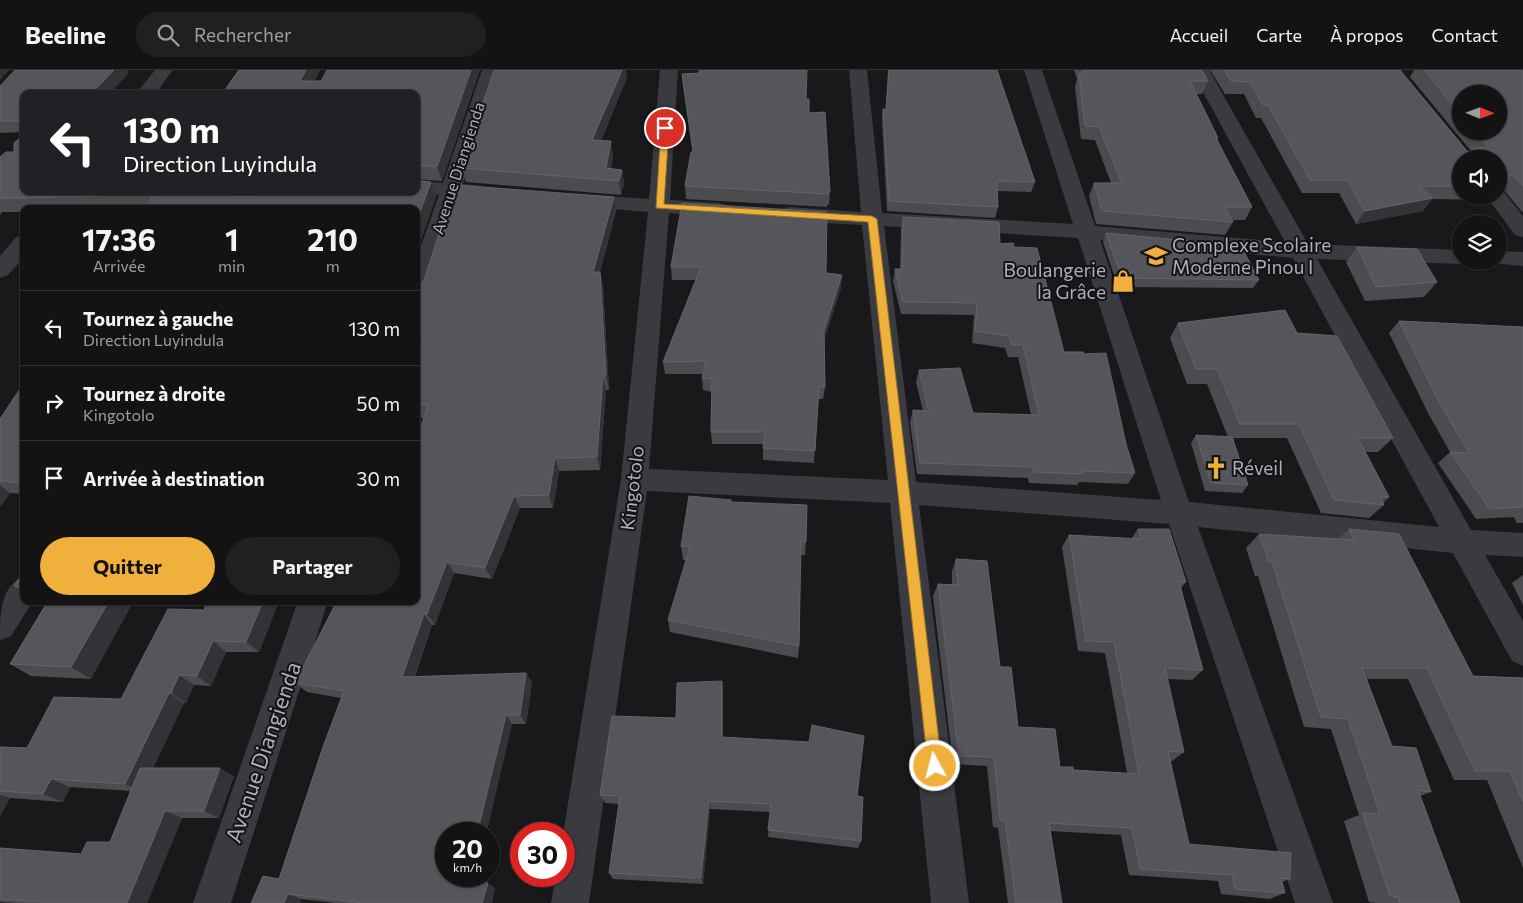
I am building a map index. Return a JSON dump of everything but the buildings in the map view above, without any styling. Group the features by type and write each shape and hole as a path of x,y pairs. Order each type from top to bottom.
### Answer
{"street":[{"path":"149,90 164,70"},
{"name":"Avenue Diangienda","path":"420,282 491,70"},
{"name":"Kingotolo","path":"570,903 635,479 660,206 669,70"},
{"path":"858,70 872,219 950,903"},
{"path":"1033,70 1088,232 1179,513 1314,903"},
{"path":"1200,70 1523,651"},
{"path":"420,188 511,194"},
{"path":"560,198 737,211"},
{"path":"1503,205 1523,230"},
{"path":"766,212 1088,232 1301,251 1452,257"},
{"path":"0,270 20,247"},
{"path":"1507,258 1523,259"},
{"path":"635,479 903,491 1179,513 1464,542 1523,545"},
{"path":"0,626 20,594"},
{"name":"Avenue Diangienda","path":"212,903 312,605"}],"place":[{"name":"Complexe Scolaire Moderne Pinou I","path":"1156,256"},
{"name":"Boulangerie la Grâce","path":"1123,281"},
{"name":"Réveil","path":"1216,468"}],"route":[{"path":"665,128 660,206 872,219 935,766"}]}
